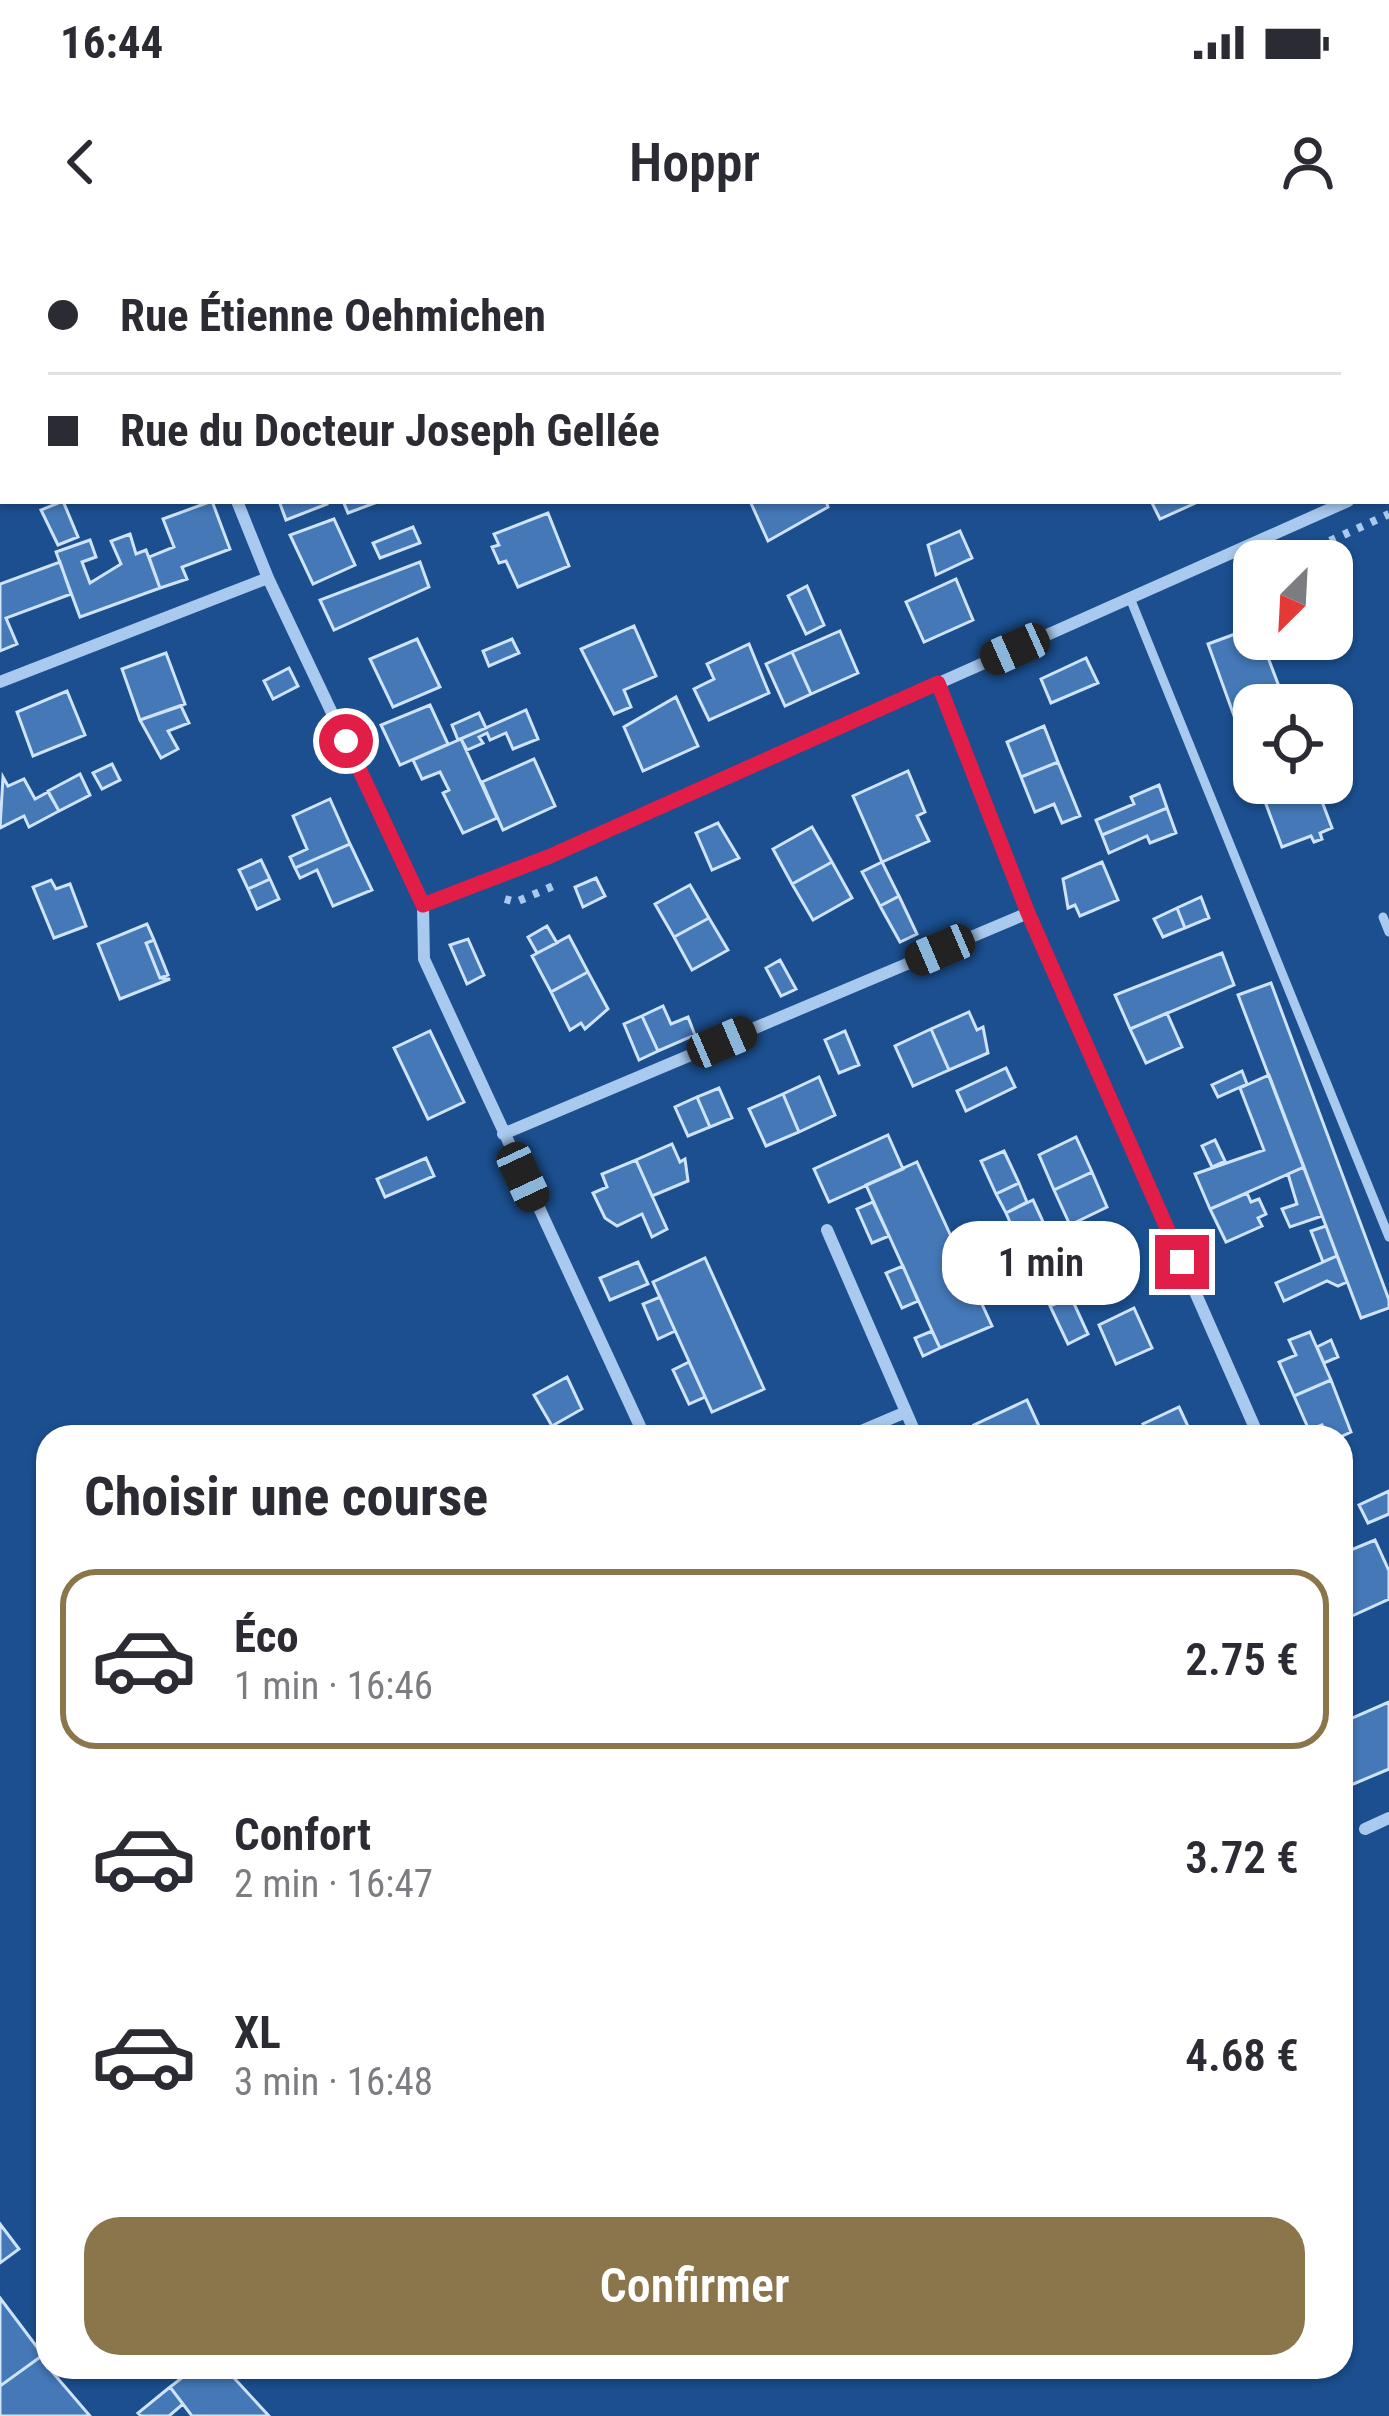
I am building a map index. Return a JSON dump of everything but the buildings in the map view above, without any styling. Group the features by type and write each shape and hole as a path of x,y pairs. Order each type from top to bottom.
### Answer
{"street":[{"path":"238,504 268,578 423,905 424,959 639,1425"},
{"path":"423,905 548,857 1341,504"},
{"path":"0,682 268,578"},
{"path":"938,683 1028,913 1254,1425"},
{"path":"502,1134 1028,913"},
{"path":"826,1230 912,1425"},
{"path":"875,1425 906,1412"},
{"path":"1365,1828 1389,1818"}],"lane":[{"path":"1130,598 1389,1237"},
{"path":"1383,917 1389,932"}],"path":[{"path":"1330,540 1389,514"}],"route":[{"path":"346,741 423,905 548,857 938,683 1028,913 1182,1262"}]}
